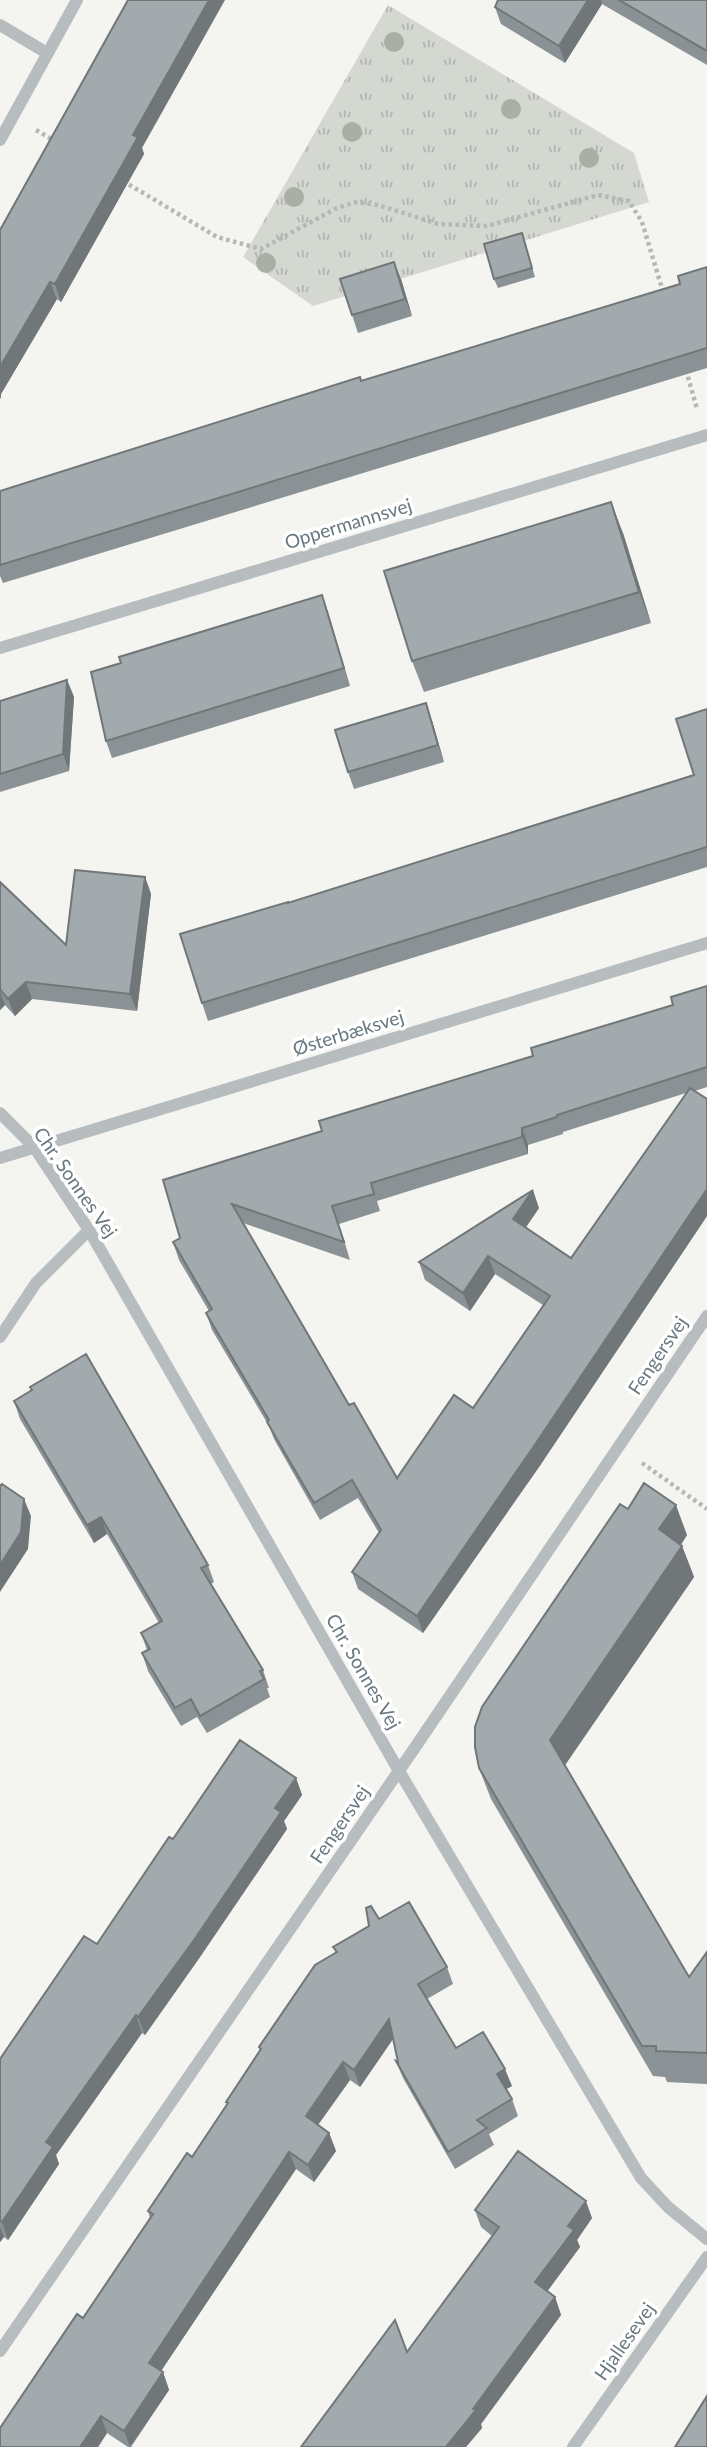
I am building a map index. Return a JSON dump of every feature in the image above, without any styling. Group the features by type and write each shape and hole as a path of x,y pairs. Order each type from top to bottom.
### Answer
{"street":[{"path":"0,140 77,0"},
{"path":"0,25 47,53"},
{"name":"Oppermannsvej","path":"0,648 706,435"},
{"name":"Østerbæksvej","path":"0,1158 707,943"},
{"name":"Chr. Sonnes Vej","path":"0,1113 34,1147 89,1230 399,1771 641,2178 668,2207 707,2239"},
{"path":"0,1337 36,1283 89,1230"},
{"name":"Fengersvej","path":"0,2351 399,1771 707,1316"},
{"name":"Hjallesevej","path":"573,2447 707,2257"}],"path":[{"path":"13,117 61,145"},
{"path":"121,180 218,237 261,248 337,208 357,202 378,205 438,224 487,226 598,195 629,201 642,222 666,302"},
{"path":"685,369 706,435"},
{"path":"619,1447 707,1509"}],"green space":[{"path":"388,5 634,153 649,202 313,306 243,257"}],"building":[{"path":"128,0 209,0 133,135 138,137 55,284 50,282 0,367 0,230"},
{"path":"498,0 588,0 559,46 495,7"},
{"path":"619,0 707,0 707,51"},
{"path":"522,233 532,268 494,279 484,244"},
{"path":"394,262 405,299 352,315 340,279"},
{"path":"707,267 707,348 0,565 0,491 360,377 361,381 680,284 678,276"},
{"path":"611,502 639,592 412,661 384,571"},
{"path":"322,595 344,668 106,741 91,672 121,663 119,657"},
{"path":"67,680 63,754 0,774 0,701"},
{"path":"426,703 438,745 348,772 335,730"},
{"path":"707,709 707,847 202,1003 180,934 288,903 694,775 676,719"},
{"path":"75,870 145,877 130,994 26,982 8,999 0,989 0,882 66,945"},
{"path":"707,986 707,1067 522,1128 522,1137 371,1183 374,1194 332,1206 344,1242 232,1204 349,1405 354,1403 397,1478 454,1395 473,1408 550,1296 488,1256 463,1293 419,1262 533,1190 513,1219 571,1258 690,1088 707,1099 707,1189 417,1616 352,1572 381,1530 352,1480 314,1503 206,1313 212,1309 173,1242 180,1238 163,1180 322,1131 319,1121 533,1056 531,1048 673,1005 671,997"},
{"path":"86,1354 208,1565 201,1568 263,1670 260,1671 264,1679 200,1716 191,1699 175,1708 142,1653 150,1649 141,1633 162,1621 101,1517 87,1525 14,1401 32,1390 30,1387"},
{"path":"644,1483 676,1505 659,1529 682,1546 550,1740 689,1977 707,1952 707,2053 656,2051 656,2046 642,2046 479,1768 475,1747 475,1727 482,1707 620,1504 628,1509"},
{"path":"2,1484 24,1499 21,1532 0,1565 0,1486"},
{"path":"240,1740 296,1778 275,1808 281,1812 194,1940 138,2017 136,2015 46,2142 53,2147 2,2222 0,2059 84,1936 97,1944 169,1837 173,1839"},
{"path":"409,1902 447,1967 418,1984 456,2048 483,2032 505,2069 497,2074 512,2099 477,2120 487,2128 448,2152 396,2061 398,2062 389,2019 354,2070 343,2062 306,2116 329,2133 308,2165 289,2152 149,2363 163,2372 124,2431 101,2416 80,2447 0,2447 0,2428 77,2314 83,2318 153,2214 148,2211 187,2153 192,2157 261,2049 259,2047 315,1965 337,1952 333,1947 369,1926 366,1908 371,1906 379,1919"},
{"path":"518,2151 586,2201 568,2226 574,2230 535,2282 555,2297 473,2409 476,2410 446,2447 301,2447 395,2320 407,2352 499,2227 475,2210"},
{"path":"707,2396 707,2447 675,2447"}]}
